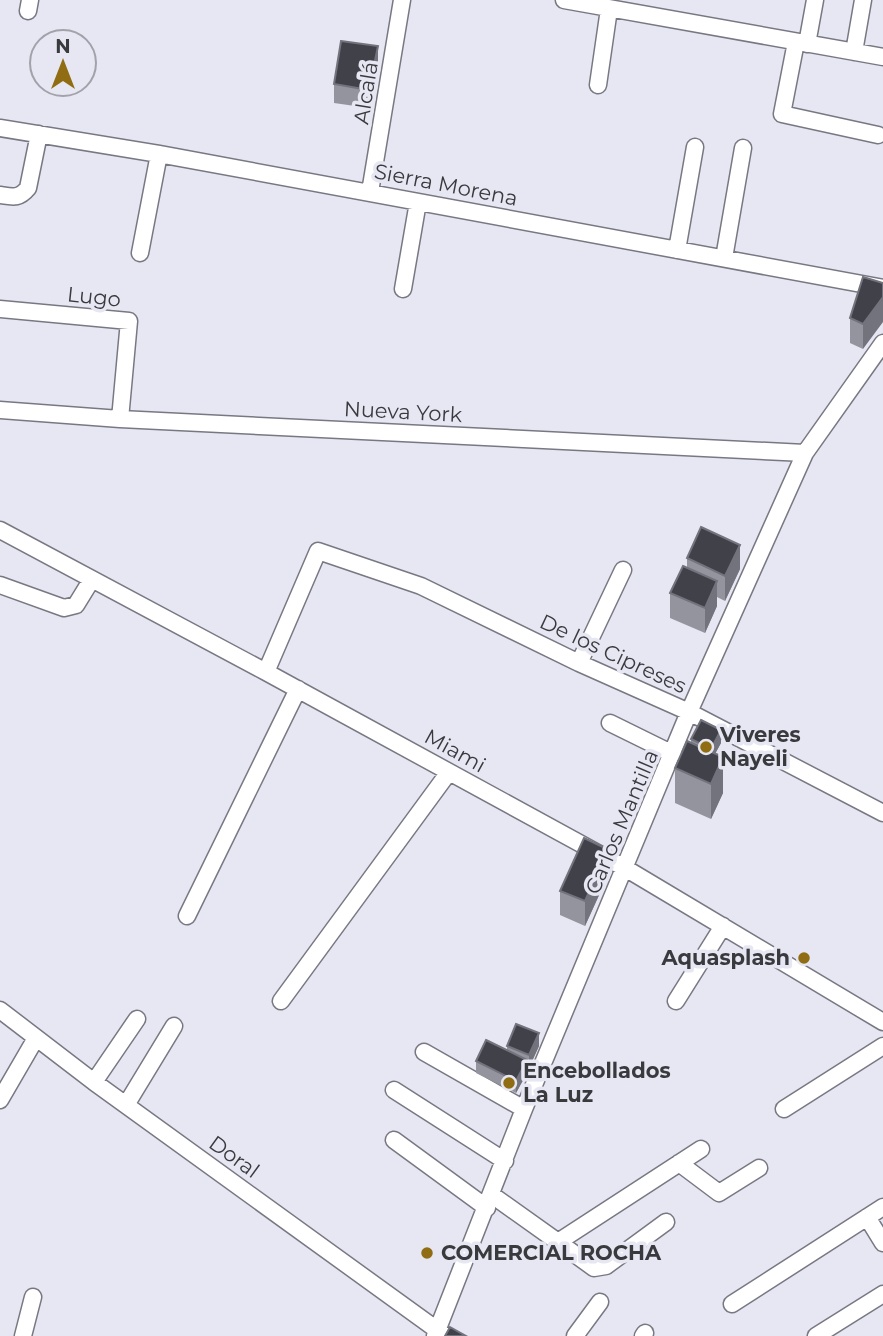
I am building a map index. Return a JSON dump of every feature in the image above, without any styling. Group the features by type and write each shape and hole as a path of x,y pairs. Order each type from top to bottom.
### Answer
{"street":[{"name":"Alcalá","path":"370,192 402,0"},
{"path":"564,0 883,57"},
{"path":"815,0 782,114 878,135"},
{"path":"854,52 863,0"},
{"path":"598,85 610,9"},
{"name":"Sierra Morena","path":"0,128 159,153 883,289"},
{"path":"0,195 17,198 28,188 39,134"},
{"path":"677,250 695,147"},
{"path":"724,258 743,148"},
{"path":"140,253 159,153"},
{"path":"403,289 418,202"},
{"name":"Lugo","path":"0,309 129,321 120,419"},
{"name":"Carlos Mantilla","path":"439,1334 524,1110 689,712 805,453 881,349"},
{"name":"Nueva York","path":"0,410 120,419 805,453"},
{"name":"Miami","path":"0,530 625,868 883,1022"},
{"name":"De los Cipreses","path":"266,672 318,551 421,586 579,663 689,712 883,813"},
{"path":"579,663 623,570"},
{"path":"0,585 64,608 76,605 92,579"},
{"path":"187,916 298,689"},
{"path":"610,723 673,754"},
{"path":"281,1002 449,772"},
{"path":"676,1001 723,926"},
{"name":"Doral","path":"0,1010 94,1082 439,1334"},
{"path":"94,1082 137,1019"},
{"path":"126,1105 174,1026"},
{"path":"0,1100 36,1038"},
{"path":"784,1109 883,1046"},
{"path":"424,1052 524,1110"},
{"path":"394,1090 505,1161"},
{"path":"394,1140 489,1202 558,1242 594,1268 606,1266 666,1222"},
{"path":"558,1242 701,1149"},
{"path":"678,1163 719,1193 759,1168"},
{"path":"732,1304 878,1213 883,1243"},
{"path":"816,1336 883,1294"},
{"path":"23,1336 33,1297"},
{"path":"575,1336 600,1302"}],"building":[{"path":"341,41 378,46 369,90 334,84"},
{"path":"863,277 883,283 883,297 863,324 850,318"},
{"path":"701,527 740,545 725,576 687,558"},
{"path":"683,566 717,581 705,608 670,593"},
{"path":"701,720 721,730 711,749 691,739"},
{"path":"687,741 723,757 711,784 675,768"},
{"path":"584,838 603,847 605,857 585,901 560,891"},
{"path":"516,1024 539,1033 529,1055 507,1046"},
{"path":"486,1040 527,1060 516,1081 476,1061"},
{"path":"450,1327 466,1336 445,1336"}],"place":[{"name":"Viveres Nayeli","path":"706,747"},
{"name":"Aquasplash","path":"804,958"},
{"name":"Encebollados La Luz","path":"509,1083"},
{"name":"COMERCIAL ROCHA","path":"427,1253"}]}
